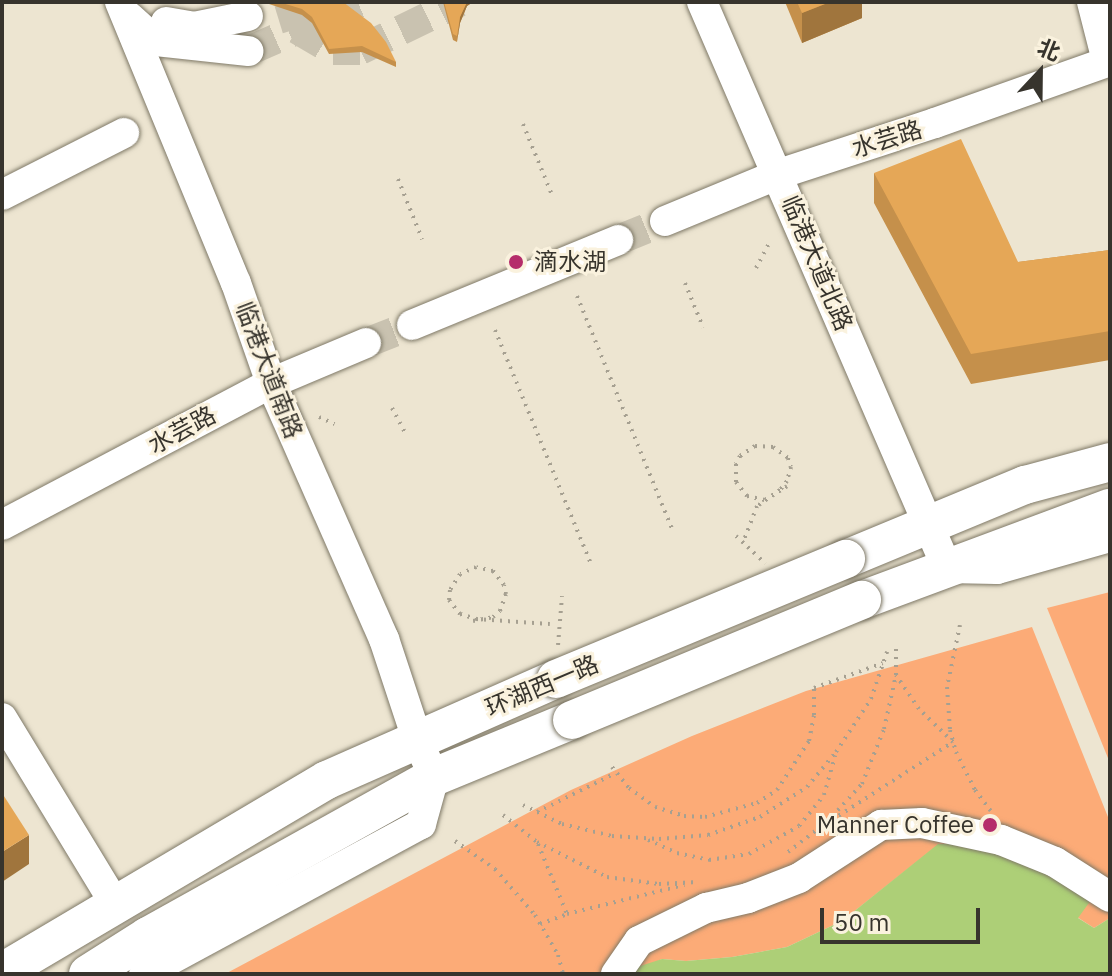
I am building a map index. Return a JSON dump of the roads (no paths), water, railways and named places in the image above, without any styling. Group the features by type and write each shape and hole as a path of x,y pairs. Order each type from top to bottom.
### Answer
{"main road":[{"name":"环湖西一路","path":"2,972 327,780 417,739 557,665 846,559 1025,485 1110,462"},
{"name":"环湖西一路","path":"88,974 161,929 434,777 862,600 1110,508"}],"street":[{"name":"临港大道北路","path":"702,2 947,568"},
{"path":"1092,2 1109,61"},
{"path":"123,7 194,27 248,16"},
{"path":"123,7 156,41 248,51"},
{"name":"临港大道南路","path":"123,7 236,283 271,383 384,639 417,739 434,777"},
{"name":"水芸路","path":"665,221 779,174 1109,61"},
{"path":"2,195 124,133"},
{"path":"412,325 618,240"},
{"name":"水芸路","path":"2,525 271,383 366,343"},
{"path":"947,568 997,569 1110,537"},
{"path":"2,718 115,904"},
{"path":"144,974 421,824 434,777"},
{"path":"616,974 639,941 706,908 748,898 799,878 881,825 922,823 1001,840 1055,862 1105,905"}],"tunnel":[{"path":"289,2 297,29 333,50 360,50 459,2"},
{"path":"248,51 360,2"},
{"path":"618,240 665,221"},
{"path":"366,343 412,325"}],"place":[{"name":"滴水湖","path":"516,262"},
{"name":"Manner Coffee","path":"990,825"}]}
